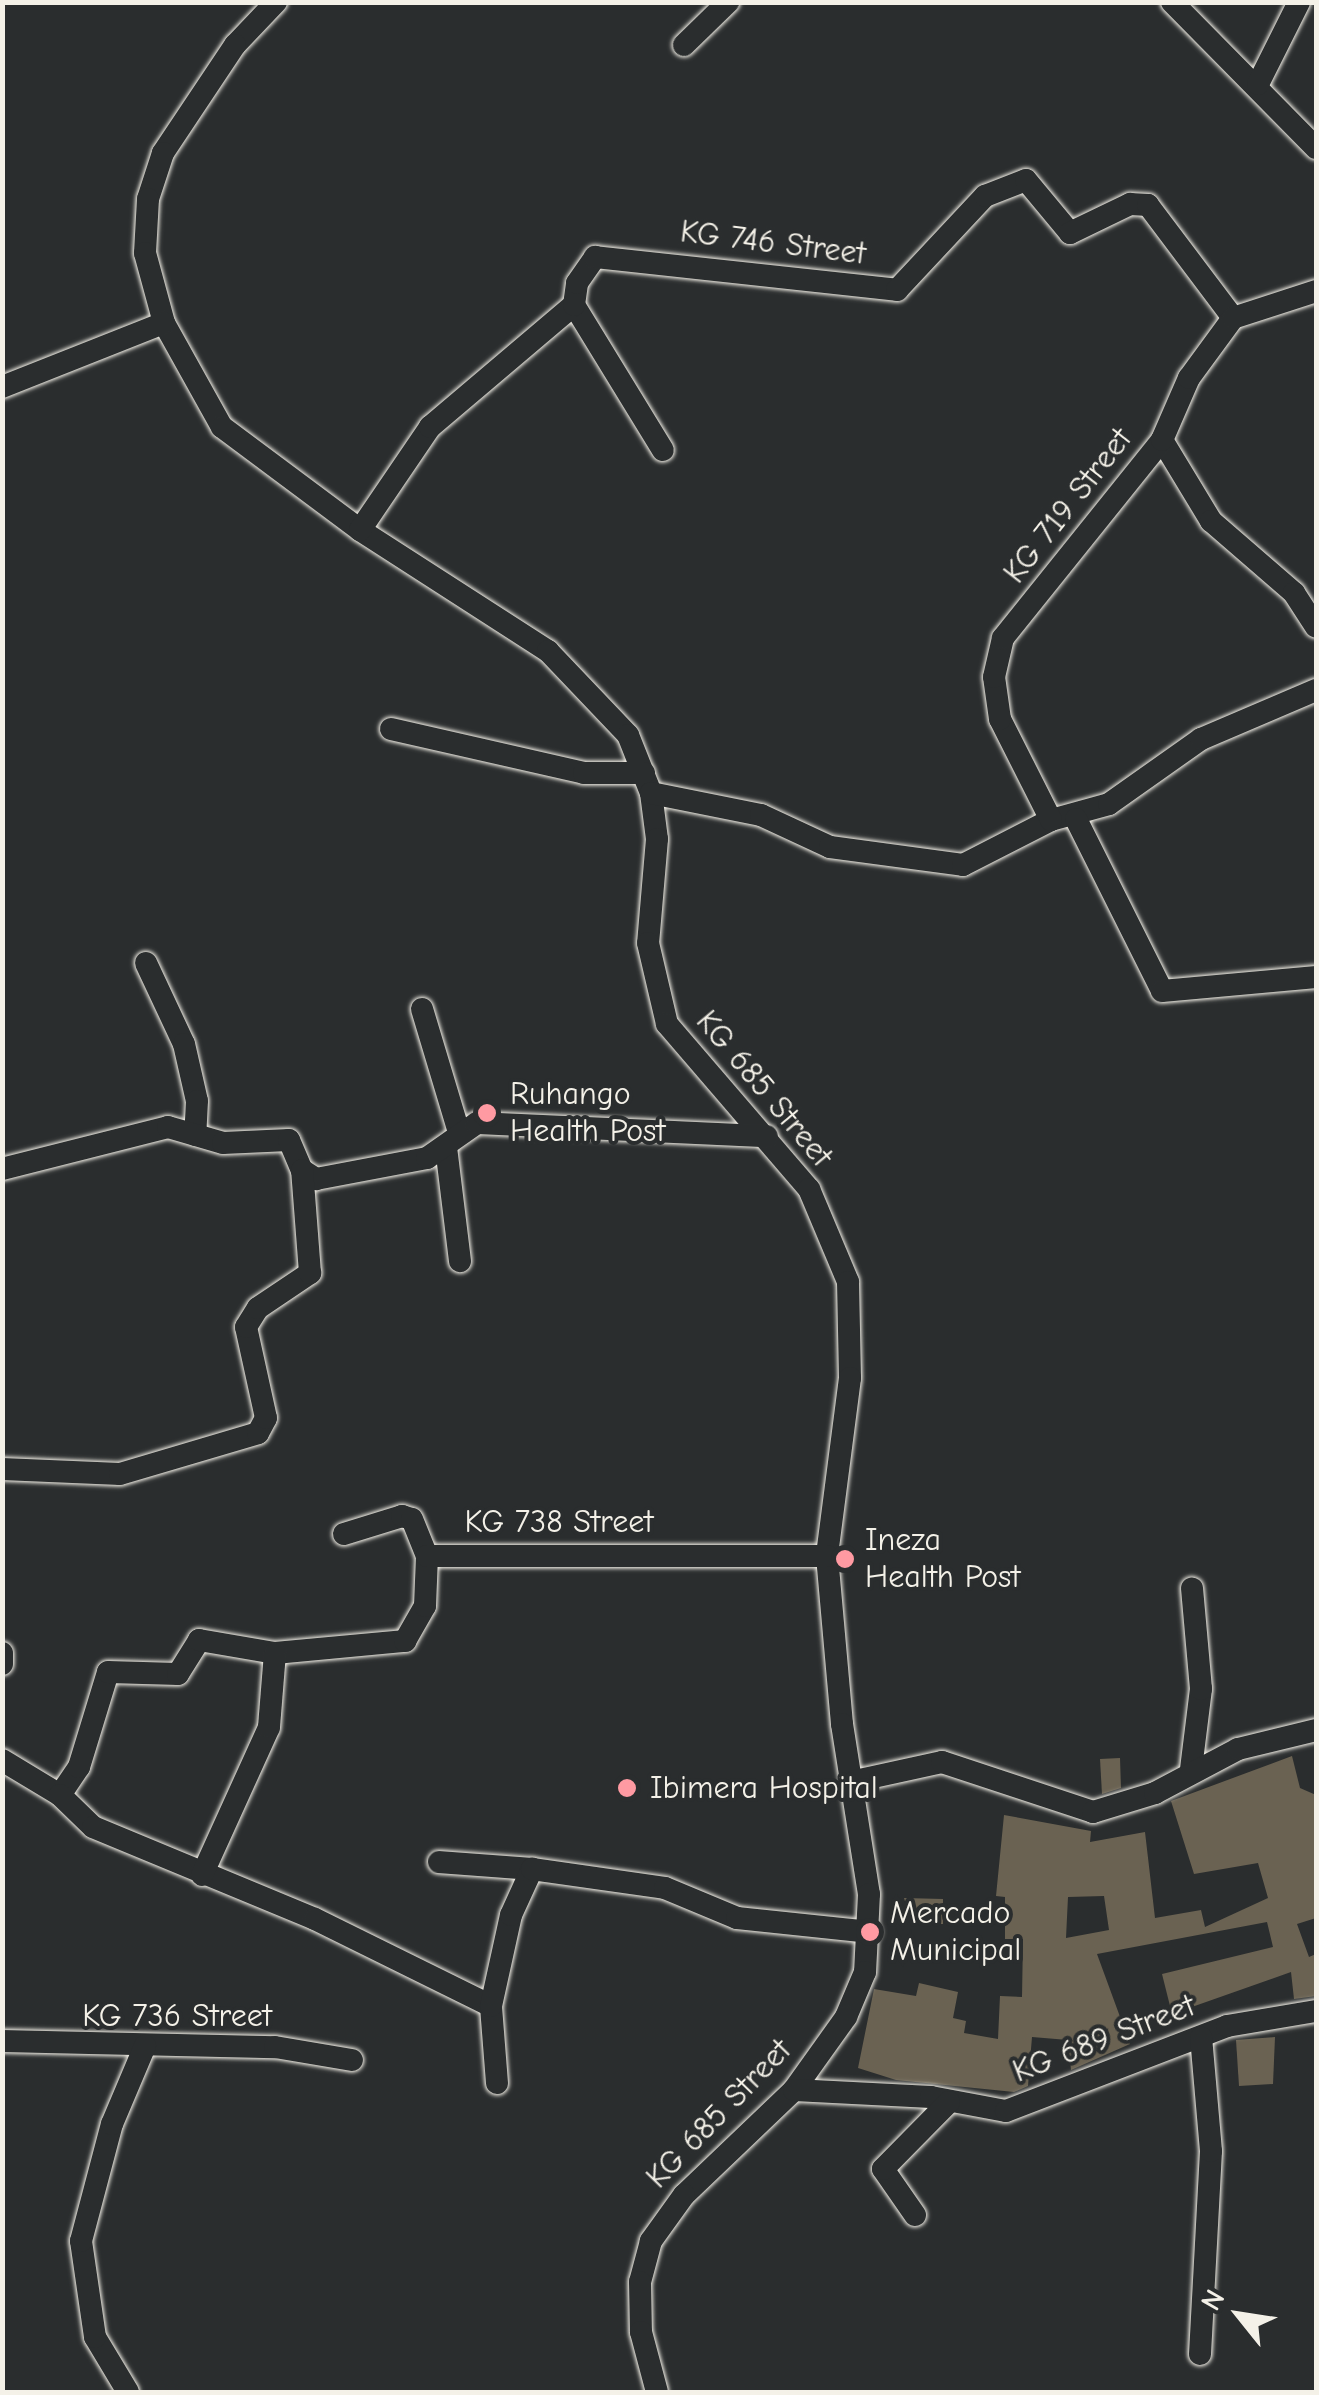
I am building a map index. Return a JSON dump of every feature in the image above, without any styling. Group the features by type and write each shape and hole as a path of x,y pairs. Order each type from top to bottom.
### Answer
{"street":[{"name":"KG 685 Street","path":"276,2 198,96 158,168 145,253 164,323 222,427 360,530 548,650 602,700 647,783 657,840 648,943 667,1024 738,1114 766,1136 809,1189 848,1282 850,1378 827,1556 842,1724 856,1781 870,1932 866,1972 846,2017 794,2090 684,2195 651,2241 640,2282 641,2332 657,2392"},
{"path":"684,44 728,2"},
{"path":"1172,2 1258,84 1316,148"},
{"path":"1258,84 1299,2"},
{"name":"KG 746 Street","path":"360,530 430,427 574,306 577,283 596,257 897,290 985,196 1026,180 1070,233 1130,204 1148,205 1233,318"},
{"path":"1233,318 1316,291"},
{"path":"574,306 663,450"},
{"name":"KG 719 Street","path":"1051,820 1000,719 994,678 1003,638 1162,440 1190,378 1233,318"},
{"path":"2,387 164,323"},
{"path":"1162,440 1211,521 1294,594 1316,626"},
{"path":"391,729 584,773 647,783 761,815 830,847 941,864 1004,851 1051,820 1076,819 1234,721 1316,690"},
{"path":"1076,819 1162,991 1316,978"},
{"path":"146,963 184,1044 198,1101 195,1135"},
{"path":"422,1010 452,1138 460,1262"},
{"path":"302,1170 329,1178 452,1138 477,1123 766,1136"},
{"path":"2,1169 168,1126 223,1144 288,1140 302,1170 310,1273 258,1308 246,1328 266,1418 258,1433 120,1474 2,1469"},
{"path":"344,1534 402,1516 412,1519 428,1556"},
{"name":"KG 738 Street","path":"60,1795 79,1767 108,1672 178,1674 199,1640 275,1653 406,1640 425,1606 428,1556 827,1556"},
{"path":"1192,1588 1201,1689 1192,1770"},
{"path":"202,1875 269,1727 275,1653"},
{"path":"2,1654 2,1664"},
{"path":"856,1781 942,1762 1093,1812 1156,1793 1192,1770 1316,1730"},
{"path":"2,1760 60,1795 92,1827 315,1918 491,2006"},
{"path":"438,1862 532,1868 665,1888 737,1918 870,1932"},
{"path":"496,2083 491,2006 511,1914 532,1868"},
{"name":"KG 689 Street","path":"794,2090 949,2102 1006,2111 1201,2037 1316,2011"},
{"path":"1200,2354 1211,2151 1201,2037"},
{"name":"KG 736 Street","path":"2,2041 275,2047 352,2060"},
{"path":"128,2392 95,2337 80,2241 112,2124 145,2046"},
{"path":"915,2215 883,2169 949,2102"}],"building":[{"path":"1292,1756 1300,1788 1316,1795 1316,1918 1297,1924 1309,1957 1316,1954 1316,1996 1294,1999 1291,1972 1172,2014 1162,1974 1273,1947 1267,1922 1097,1954 1130,2044 1071,2070 1068,2040 1032,2037 1028,2086 1014,2092 896,2080 858,2068 874,1989 916,1996 919,1983 958,1992 953,2018 966,2021 964,2033 998,2039 1000,1996 1022,1997 1023,1939 1005,1939 1005,1897 996,1896 1004,1815 1091,1831 1090,1842 1145,1832 1155,1918 1201,1910 1205,1927 1268,1898 1258,1863 1194,1874 1171,1801","holes":["1104,1896 1109,1930 1066,1938 1068,1897"]},
{"path":"1120,1758 1121,1788 1102,1794 1100,1759"},
{"path":"904,1898 943,1899 943,1924 912,1924"},
{"path":"1275,2037 1273,2084 1239,2086 1236,2040"}],"place":[{"name":"Ruhango Health Post","path":"487,1113"},
{"name":"Ineza Health Post","path":"845,1559"},
{"name":"Ibimera Hospital","path":"627,1788"},
{"name":"Mercado Municipal","path":"870,1932"}]}
